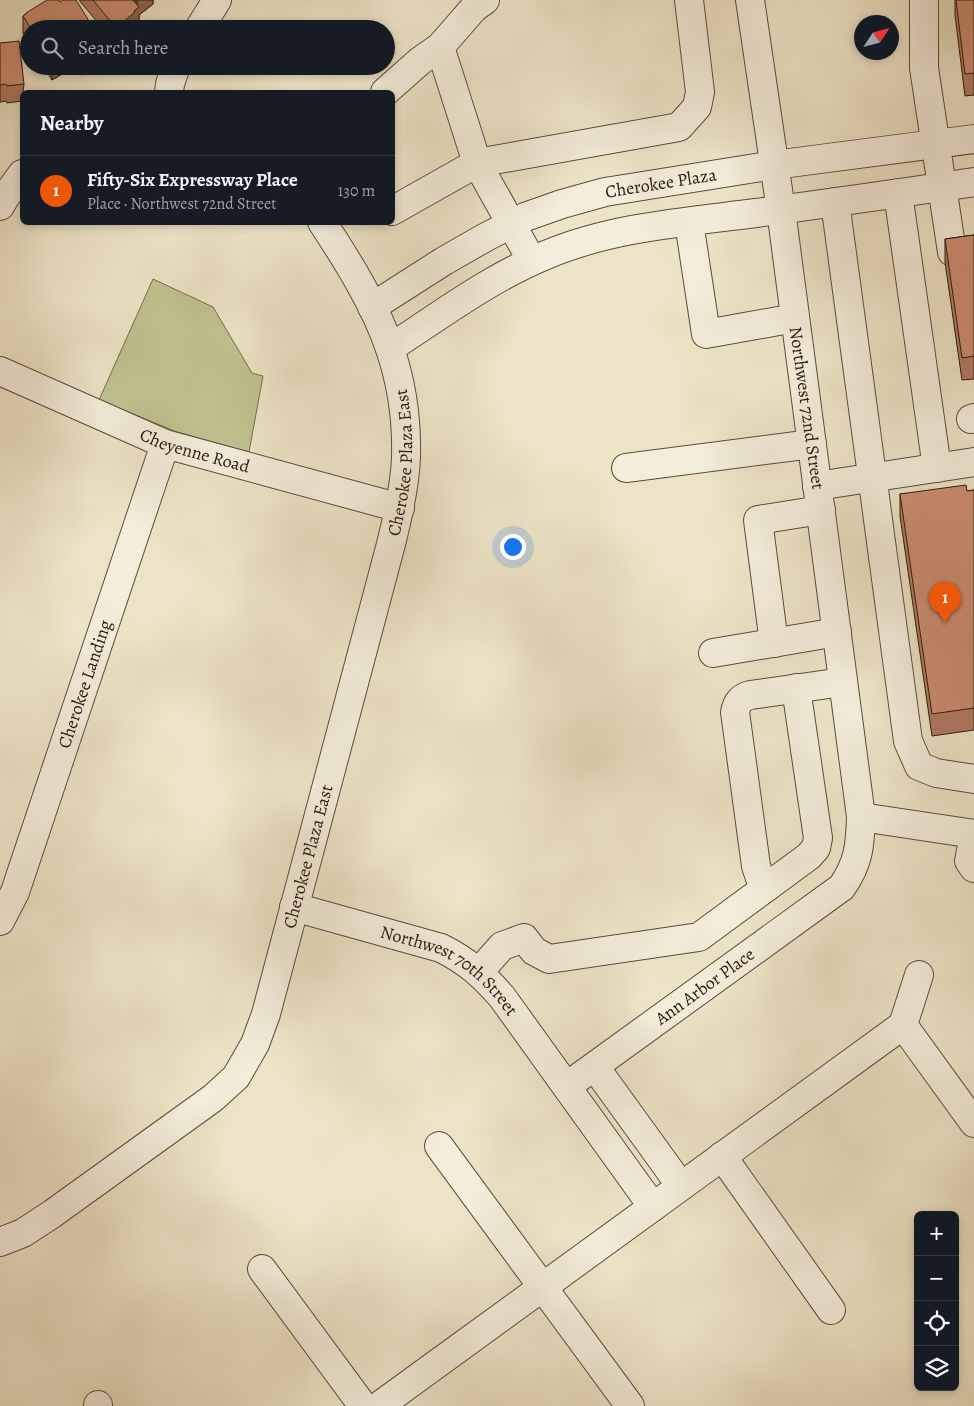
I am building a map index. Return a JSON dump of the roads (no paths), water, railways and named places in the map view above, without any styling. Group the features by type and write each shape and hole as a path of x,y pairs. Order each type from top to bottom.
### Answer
{"street":[{"path":"205,20 217,0"},
{"path":"387,90 420,61 440,47 474,8 485,0"},
{"path":"395,209 476,163 679,127 697,107 700,92 689,0"},
{"name":"Northwest 72nd Street","path":"750,0 781,210 861,816 860,846 854,866 842,887"},
{"path":"924,0 924,68 952,252"},
{"path":"440,47 476,163 532,261"},
{"path":"169,90 173,75"},
{"name":"Cherokee Plaza","path":"372,306 444,261 525,217 605,192 774,166 974,139"},
{"path":"0,206 20,177"},
{"path":"390,348 502,276 545,255 601,236 974,182"},
{"path":"898,193 937,468"},
{"path":"835,202 908,741 919,766 936,773 974,779"},
{"path":"689,222 706,334 795,318"},
{"name":"Cherokee Plaza East","path":"0,1242 23,1232 52,1214 213,1098 236,1077 255,1044 266,1014 391,544 400,508 406,459 405,417 390,348 372,306 344,255 324,225"},
{"name":"Cheyenne Road","path":"0,371 164,444 400,508"},
{"name":"Cherokee Landing","path":"0,921 15,892 164,444"},
{"path":"626,468 812,444"},
{"path":"774,642 758,520 872,478 974,462"},
{"path":"713,653 837,632"},
{"path":"767,887 760,878 756,866 735,712 737,704 742,698 750,695 843,682"},
{"path":"479,972 502,946 524,938 534,951 549,958 699,937 809,856 816,848 818,838 796,688"},
{"path":"861,816 974,834 969,861 974,868"},
{"name":"Ann Arbor Place","path":"567,1086 842,887"},
{"name":"Northwest 70th Street","path":"294,906 441,948 460,958 479,972 502,997 653,1207"},
{"path":"380,1406 903,1025 919,975"},
{"path":"903,1025 974,1124"},
{"path":"595,1067 681,1186"},
{"path":"614,1154 642,1133"},
{"path":"439,1146 630,1406"},
{"path":"722,1156 831,1310"},
{"path":"262,1269 363,1406"}],"place":[{"name":"Fifty-Six Expressway Place","path":"945,623"}]}
